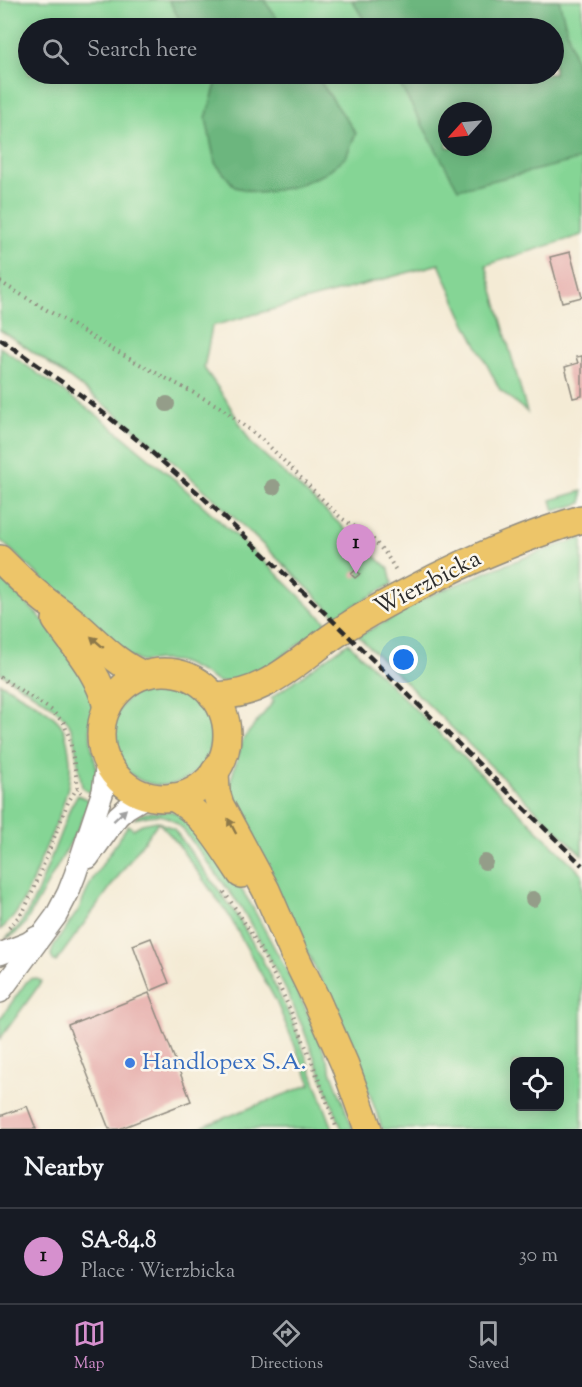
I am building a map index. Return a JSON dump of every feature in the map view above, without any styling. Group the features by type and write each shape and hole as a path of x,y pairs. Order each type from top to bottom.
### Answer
{"main road":[{"name":"Wierzbicka","path":"212,695 237,694 264,683 285,671 342,629 407,592 489,553 582,519"},
{"path":"0,559 42,599 93,673 103,693 107,708"},
{"path":"42,599 75,622 120,662 144,675"},
{"name":"Wierzbicka","path":"226,737 285,671"},
{"path":"160,796 194,790 205,782 215,771 222,757 226,737 223,714 212,695 195,680 181,674 166,672 134,679 124,685 112,698 102,723 101,739 107,762 126,785 136,791 185,804 200,818 245,879 294,954"},
{"path":"215,771 216,792 220,805 266,890 316,999 338,1048 368,1129"}],"street":[{"path":"0,992 56,916 75,875 102,791 107,762"},
{"path":"75,875 118,816 127,808 160,796"},
{"path":"0,954 28,943 42,933"}],"path":[{"path":"0,282 117,352 220,407 265,442 341,518 375,542 386,554 407,592"},
{"path":"0,677 51,710 64,723 70,740 78,787 68,802 24,910 13,925 5,931"},
{"path":"224,892 257,944 297,1022 337,1129"}],"green space":[{"path":"0,0 582,0 582,235 486,265 527,412 500,390 461,314 439,264 212,326 204,368 225,398 251,443 389,569 392,584 336,616 176,464 90,394 0,330"},
{"path":"169,0 264,0 277,18 178,18"},
{"path":"352,0 559,0 564,18 363,18"},
{"path":"564,19 582,87 582,159 458,189 440,156 492,156 492,102 438,102 438,153 400,84 564,84"},
{"path":"216,84 322,84 356,133 346,157 324,174 293,187 259,193 235,187 215,163 206,118"},
{"path":"0,347 101,418 173,478 327,623 249,681 218,682 176,661 141,662 126,655 0,540"},
{"path":"582,491 582,503 554,511 551,500"},
{"path":"582,538 582,855 358,636 420,600 491,570"},
{"path":"0,577 48,625 85,674 95,708 90,722 91,744 97,769 93,795 82,787 73,733 67,720 48,703 0,673"},
{"path":"348,643 582,874 582,1129 382,1129 351,1046 333,1006 232,810 238,806 230,783 243,739 274,701 271,698"},
{"path":"0,683 52,715 63,728 69,750 70,768 62,806 28,892 14,916 0,930"},
{"path":"162,685 190,693 204,707 212,735 204,763 190,777 162,785 134,777 120,763 112,735 120,707 134,693"},
{"path":"78,795 90,801 77,831 25,924 15,934 5,939 19,926 29,910 71,806"},
{"path":"171,811 176,813 222,859 250,903 294,984 316,1031 353,1129 342,1129 286,990 241,907 176,823 160,815 134,819 147,813"},
{"path":"157,821 174,829 234,911 261,957 293,1023 333,1129 196,1129 311,1084 276,1001 228,914 174,839 158,822 56,962 53,960 51,955 54,945 78,911 92,880 128,825 133,829 142,824"},
{"path":"34,978 42,981 0,1039 0,1019 27,981"}],"building":[{"path":"570,252 582,297 562,302 550,257"},
{"path":"582,356 582,396 573,398 565,367 578,363 576,357"},
{"path":"356,570 360,574 355,578 351,574"},
{"path":"151,938 169,983 150,991 133,945"},
{"name":"Handlopex S.A.","path":"149,993 191,1101 119,1129 109,1129 68,1025"},
{"path":"27,1106 36,1129 0,1129 0,1116"}],"railway":[{"path":"0,339 82,396 140,442 198,493 266,556 582,865"}],"place":[{"name":"SA-84.8","path":"356,574"},
{"name":"Handlopex S.A.","path":"130,1063"}]}
